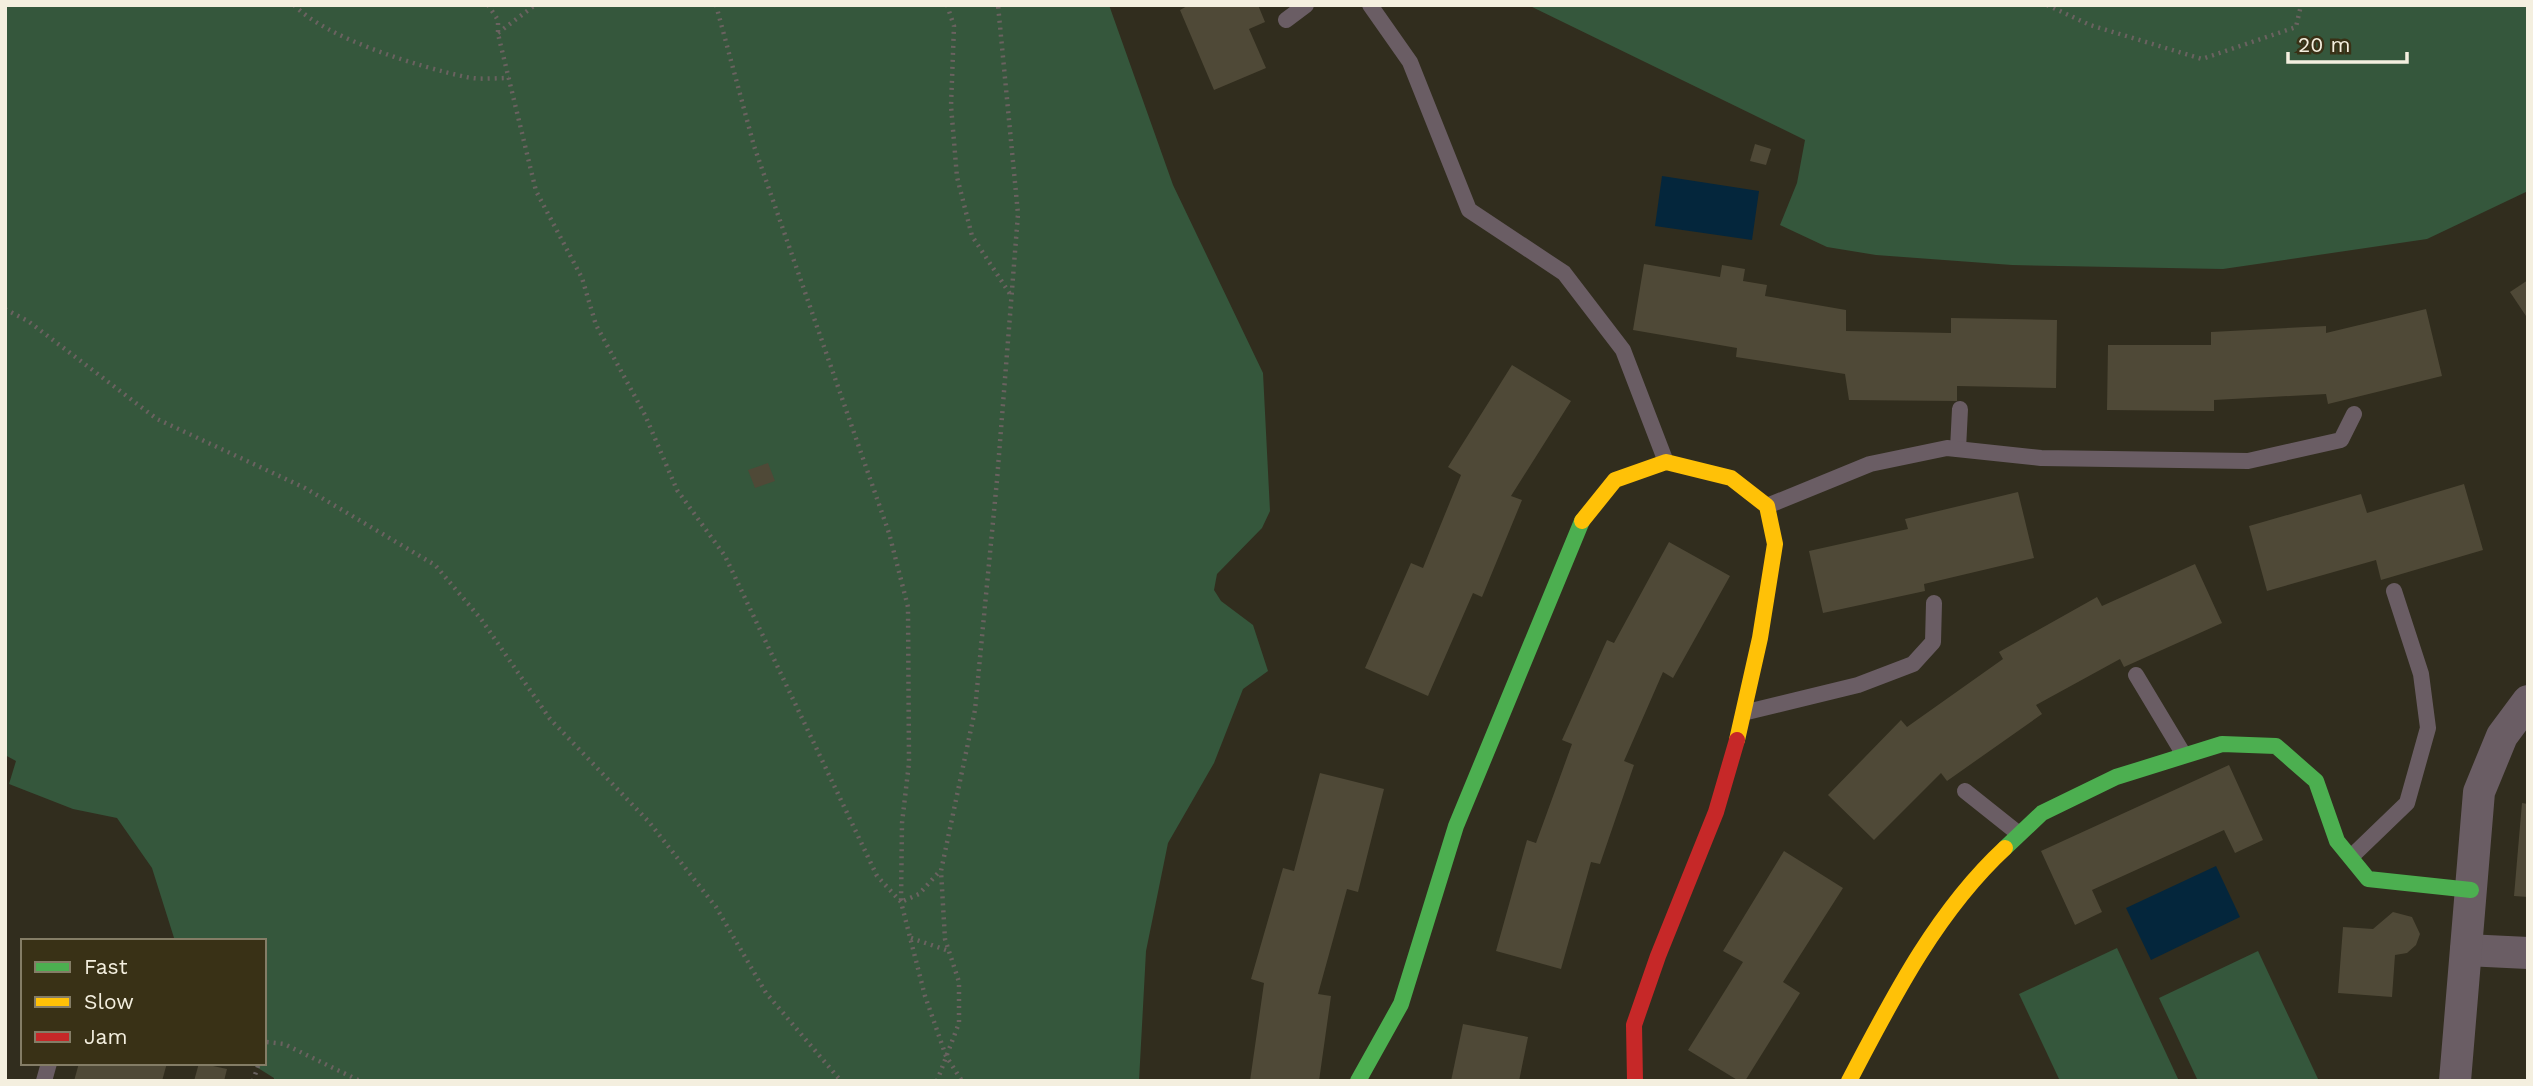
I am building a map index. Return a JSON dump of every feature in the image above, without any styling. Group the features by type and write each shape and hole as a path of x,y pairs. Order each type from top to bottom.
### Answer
{"street":[{"path":"1358,1081 1401,1004 1456,825 1582,521 1615,480 1667,462 1731,478 1767,506 1775,544 1745,712 1716,812 1658,956 1634,1025 1635,1081"},
{"path":"2455,1081 2479,792 2502,736 2528,701"},
{"path":"1849,1081 1897,990 1946,915 1993,859 2042,813 2116,777 2185,755 2222,744 2276,746 2316,781 2337,841 2368,879 2471,890"},
{"path":"2466,950 2528,953"}],"lane":[{"path":"1286,20 1306,5"},
{"path":"1370,5 1410,62 1469,210 1564,273 1623,350 1667,462"},
{"path":"1958,449 1960,409"},
{"path":"1767,506 1870,464 1947,448 2041,458 2248,461 2342,440 2354,414"},
{"path":"2351,857 2406,803 2428,728 2421,674 2394,591"},
{"path":"1745,712 1858,685 1913,664 1933,642 1934,603"},
{"path":"2136,675 2185,755"},
{"path":"1965,790 2019,834"}],"path":[{"path":"294,5 330,29 385,56 468,78 509,78"},
{"path":"488,5 498,20 498,34 536,191 582,278 596,325 645,415 677,489 725,556 877,876 901,902"},
{"path":"498,34 535,5"},
{"path":"716,5 754,146 889,533 908,607 909,763 902,823 901,902 925,996 946,1056 962,1081"},
{"path":"947,5 954,26 951,106 957,177 972,236 1012,297"},
{"path":"937,1081 959,1023 959,982 944,939 941,870 975,710 1018,214 998,5"},
{"path":"2047,5 2090,24 2202,59 2296,27 2301,5"},
{"path":"5,309 29,321 157,419 305,488 435,565 481,618 550,719 657,833 716,907 766,993 841,1081"},
{"path":"901,902 919,894 941,870"},
{"path":"910,938 949,951"},
{"path":"266,1042 284,1044 360,1081"}],"green space":[{"path":"5,5 1109,5 1173,185 1263,373 1270,511 1262,528 1217,574 1214,590 1221,601 1253,625 1268,671 1243,689 1214,763 1168,843 1146,951 1139,1081 274,1081 274,1078 253,1065 266,1065 266,939 174,939 152,868 117,818 73,809 9,784 16,761 5,755"},
{"path":"1528,5 2528,5 2528,191 2427,239 2223,269 2012,265 1876,255 1827,247 1780,225 1797,183 1805,140"},
{"path":"2117,948 2179,1081 2060,1081 2019,994"},
{"path":"2258,951 2319,1081 2198,1081 2159,998"}],"water":[{"path":"1662,176 1759,191 1752,240 1655,226"},
{"path":"2216,866 2240,917 2151,960 2126,908"}],"building":[{"path":"1189,5 1258,5 1265,22 1249,29 1266,68 1214,90 1180,10"},
{"path":"1755,144 1771,149 1766,165 1750,161"},
{"path":"1644,264 1720,277 1722,265 1745,269 1743,281 1767,285 1765,296 1846,310 1846,331 1951,333 1951,318 2057,320 2056,388 1957,386 1957,401 1849,400 1845,374 1736,357 1737,348 1633,330"},
{"path":"2528,280 2528,319 2510,292"},
{"path":"2426,309 2442,376 2328,404 2326,394 2214,400 2214,411 2107,410 2108,345 2211,345 2211,332 2326,326 2326,333"},
{"path":"1512,365 1571,401 1511,496 1522,500 1482,597 1473,593 1428,696 1365,668 1411,563 1423,568 1461,475 1448,467"},
{"path":"768,463 775,481 755,488 748,470"},
{"path":"2464,484 2483,550 2381,580 2376,560 2267,591 2249,526 2361,494 2367,513"},
{"path":"2018,492 2034,558 1924,584 1925,591 1823,613 1809,551 1908,529 1905,519"},
{"path":"1669,542 1730,576 1673,678 1663,672 1624,761 1634,765 1600,864 1591,862 1561,969 1496,951 1527,840 1536,843 1572,744 1562,740 1607,640 1614,643"},
{"path":"2195,564 2222,623 2124,667 2120,659 2036,705 2042,714 1947,781 1941,773 1874,840 1828,795 1901,720 1907,727 2003,659 1999,652 2097,597 2102,606"},
{"path":"2229,765 2263,840 2235,853 2224,830 2092,890 2102,912 2075,925 2041,851"},
{"path":"1320,773 1384,789 1358,892 1347,889 1318,994 1331,996 1319,1081 1250,1081 1264,983 1251,979 1283,868 1294,871"},
{"path":"2522,803 2528,804 2528,897 2514,896"},
{"path":"1784,851 1843,888 1783,982 1800,993 1745,1081 1739,1081 1688,1050 1743,962 1723,951"},
{"path":"2393,912 2412,917 2420,934 2416,945 2407,953 2395,955 2392,997 2338,993 2343,927 2373,929"},
{"path":"1463,1024 1528,1037 1519,1081 1451,1081"},
{"path":"78,1065 166,1065 162,1081 74,1081"},
{"path":"198,1065 227,1069 224,1081 194,1081"}],"traffic: fast":[{"path":"1358,1081 1401,1004 1456,826 1582,521"},
{"path":"2005,848 2042,813 2116,777 2222,744 2276,746 2316,781 2337,841 2368,879 2471,890"}],"traffic: slow":[{"path":"1582,521 1615,480 1666,462 1731,478 1767,506 1775,544 1760,638 1737,740"},
{"path":"1849,1081 1899,988 1937,928 1980,873 2005,848"}],"traffic: jam":[{"path":"1635,1081 1634,1025 1658,956 1716,812 1737,740"}]}
